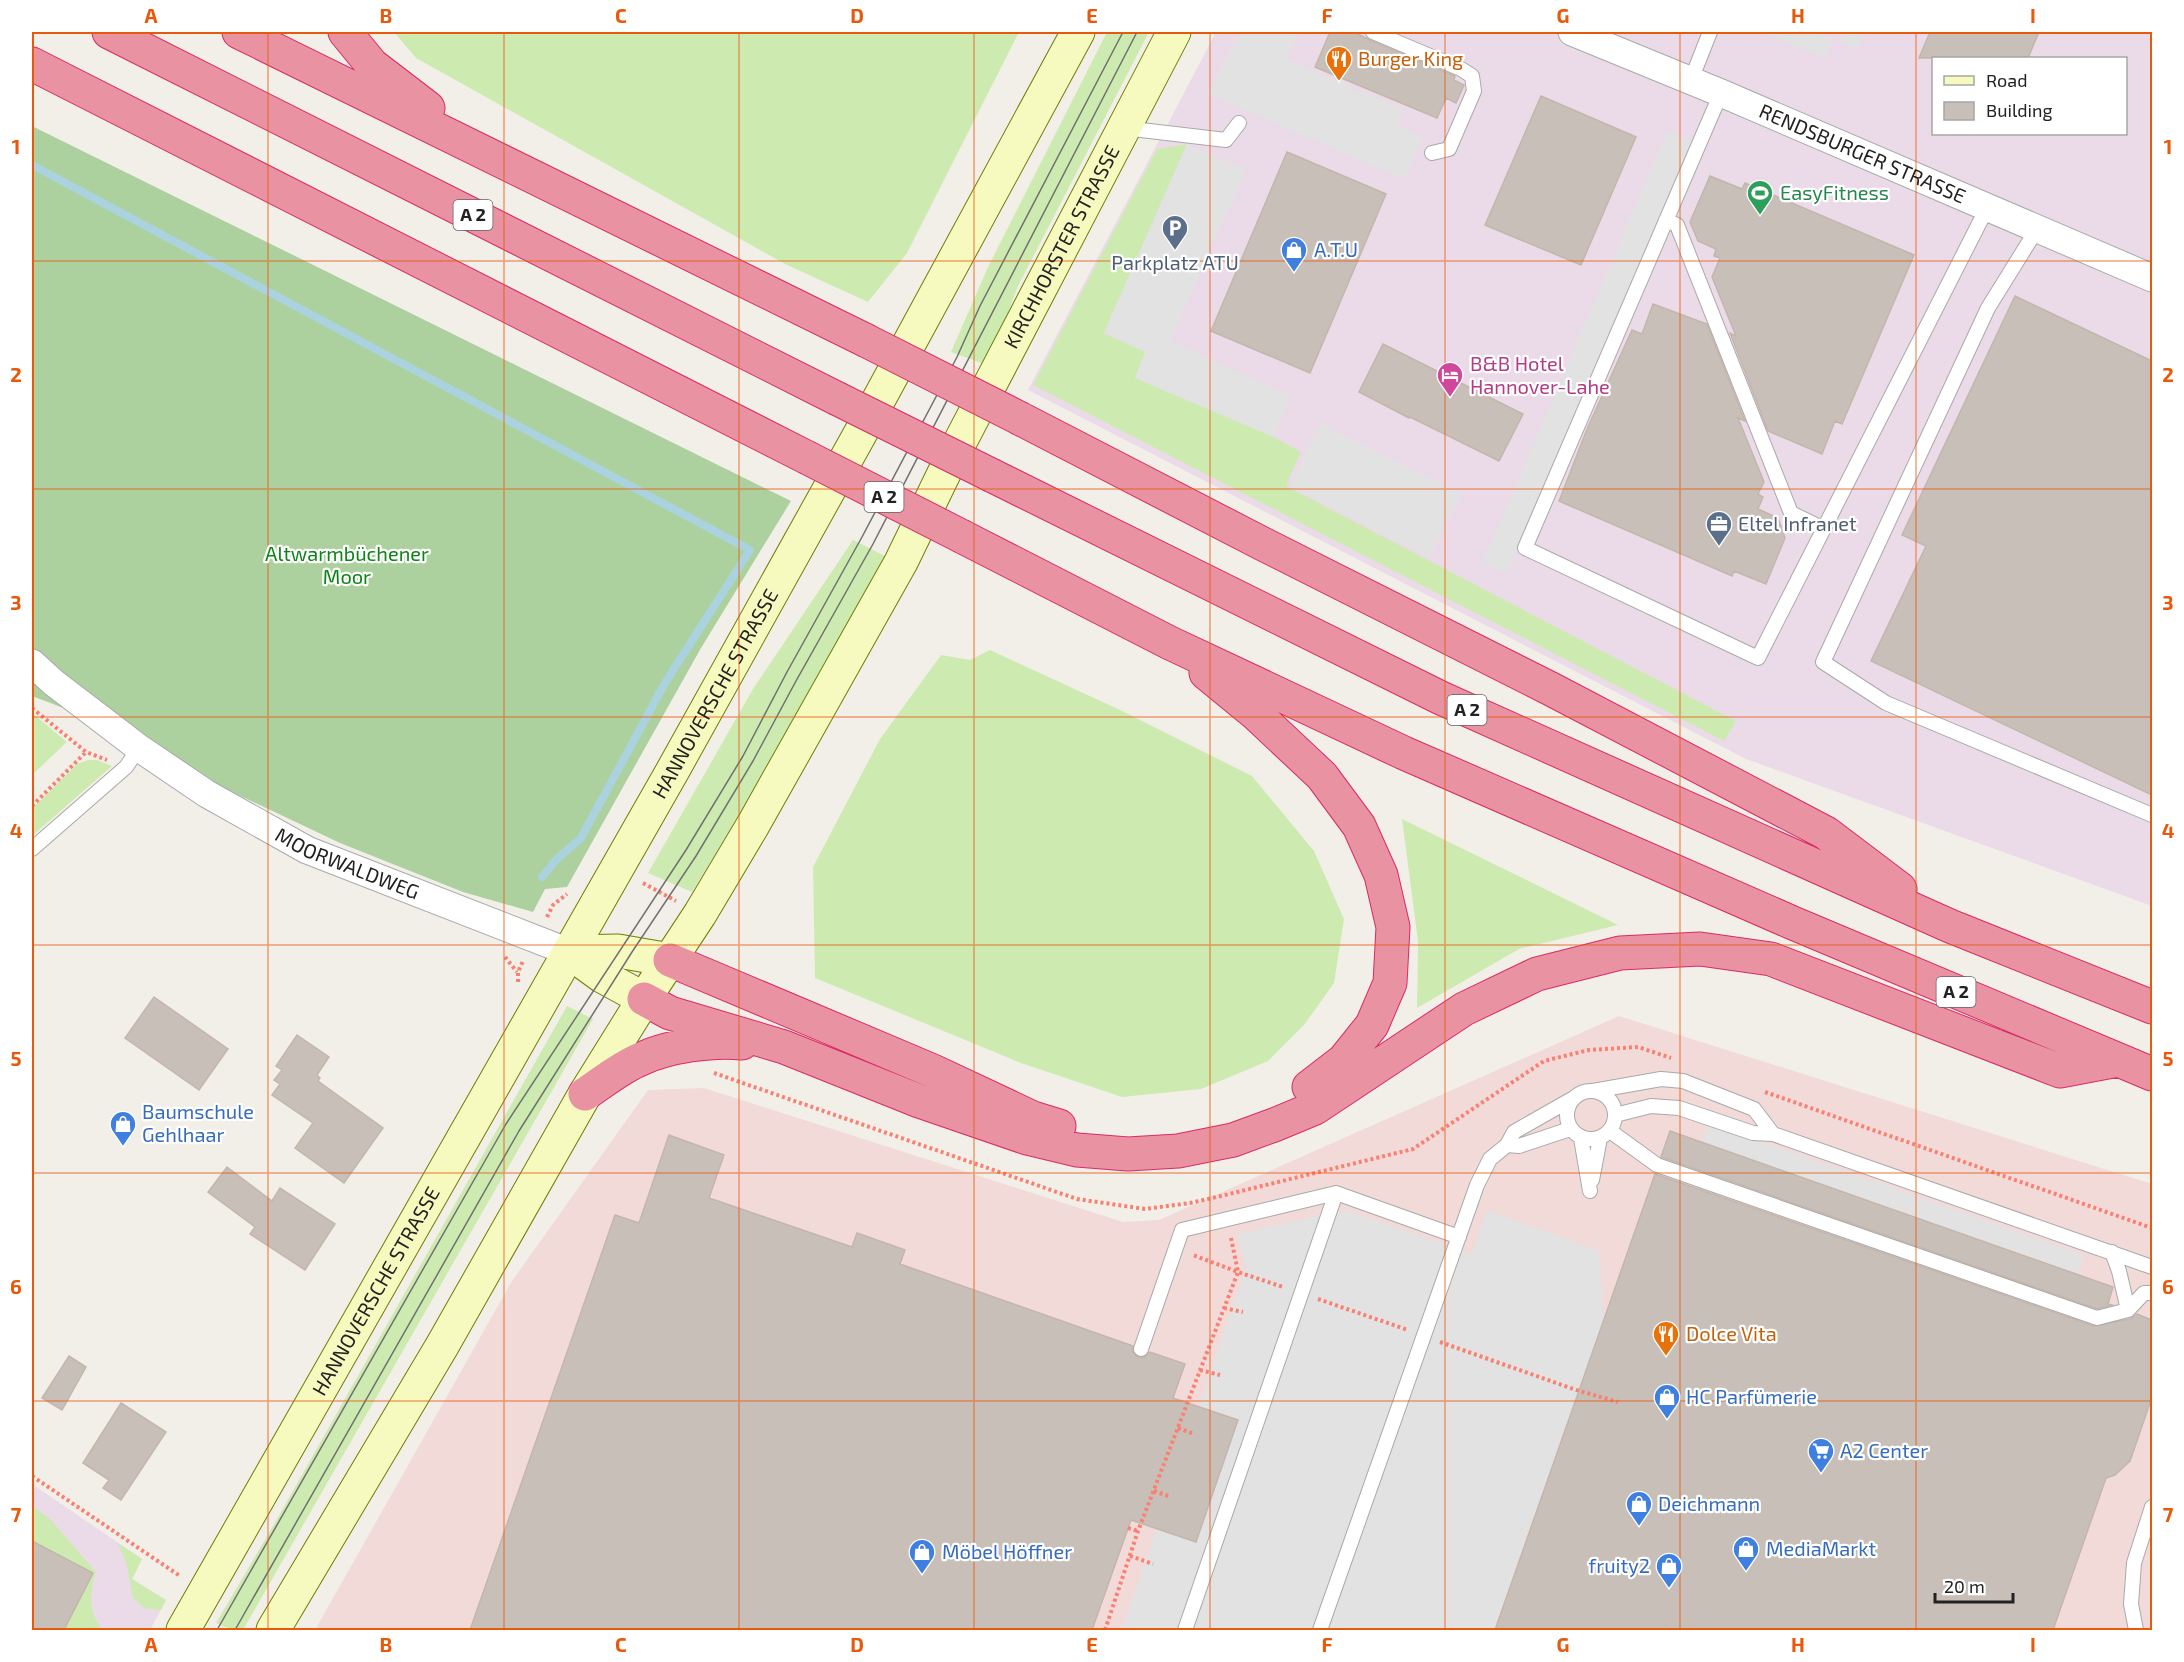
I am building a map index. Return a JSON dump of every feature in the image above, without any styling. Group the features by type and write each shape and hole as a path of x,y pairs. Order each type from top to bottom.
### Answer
{"highway":[{"name":"A 2","path":"109,32 836,398 1441,698 1950,926 2152,1007"},
{"path":"239,32 865,340 1263,544 1551,688 1826,833 1950,926"},
{"path":"345,32 372,64 399,87 521,171"},
{"name":"A 2","path":"32,64 1170,643 1415,758 1793,924 2152,1074"},
{"path":"670,960 933,1071 1033,1118 1080,1132 1128,1138 1176,1135 1227,1123 1266,1110 1305,1090 1344,1060 1372,1025 1390,983 1393,927 1381,875 1359,826 1322,776 1256,714 1170,643"},
{"path":"644,999 670,1013 784,1047 919,1101 1027,1138 1077,1150 1128,1154 1178,1151 1233,1140 1275,1125 1315,1107 1464,1009 1537,974 1620,952 1700,949 1771,959 2060,1071 2118,1060"},
{"path":"585,1094 638,1060 656,1052 723,1041 784,1047"}],"main road":[{"name":"HANNOVERSCHE STRASSE","path":"183,1630 616,871 860,434 1078,32"},
{"name":"KIRCHHORSTER STRASSE","path":"700,914 753,825 901,562 949,463 1174,32"},
{"path":"273,1630 442,1346 585,1094 700,914"},
{"path":"569,952 618,951 670,960"},
{"path":"569,952 602,976 644,999"}],"street":[{"name":"RENDSBURGER STRASSE","path":"1574,32 2152,278"},
{"name":"MOORWALDWEG","path":"32,663 133,758 207,794 307,850 569,952"}],"lane":[{"path":"1373,32 1461,69 1472,76 1474,91 1449,149 1432,153"},
{"path":"1691,80 1710,32"},
{"path":"1721,93 1525,548 1758,658 1987,208"},
{"path":"1124,128 1226,140 1239,123"},
{"path":"1666,220 1677,225 1791,513 1824,529"},
{"path":"2037,230 1988,308 1823,662 1886,704 2152,815"},
{"path":"32,849 133,758"},
{"path":"1320,1630 1477,1185 1490,1159 1507,1145 1514,1132 1578,1094 1661,1080 1683,1081 1754,1109 1773,1134"},
{"path":"1572,1099 1567,1109 1566,1119 1576,1134 1590,1191 1605,1134 1615,1115 1614,1108 1606,1096 1593,1091"},
{"path":"1615,1115 1651,1106 1679,1108 1753,1133 1773,1134 2152,1267"},
{"path":"1507,1145 1519,1146 1576,1134 1605,1134 1658,1165 2097,1318 2128,1310 2144,1293 2152,1293"},
{"path":"1141,1349 1182,1230 1336,1193 1459,1237"},
{"path":"1185,1630 1336,1193"},
{"path":"2112,1252 2128,1310"},
{"path":"2136,1630 2131,1604 2134,1563 2152,1507"}],"path":[{"path":"32,708 86,752 133,758"},
{"path":"32,806 86,752"},
{"path":"616,871 700,914"},
{"path":"518,972 553,905 570,892"},
{"path":"709,1071 1077,1199 1144,1209 1190,1203 1413,1149 1544,1061 1589,1050 1638,1047 1671,1058"},
{"path":"1761,1090 2152,1228"},
{"path":"1105,1630 1138,1531 1238,1272 1227,1219"},
{"path":"1175,1248 1573,1389 1617,1402"},
{"path":"1224,1308 1243,1312"},
{"path":"1200,1370 1220,1375"},
{"path":"1178,1428 1194,1434"},
{"path":"32,1476 183,1578"},
{"path":"1154,1491 1172,1497"},
{"path":"1128,1528 1138,1531"},
{"path":"1130,1556 1153,1564"}],"shaded area":[{"path":"1216,32 2152,32 2152,906 1746,759 1028,390"},
{"path":"1240,32 1299,32 1287,59 1352,87 1351,90 1359,93 1360,91 1403,109 1397,126 1423,137 1404,179 1209,94"},
{"path":"1760,32 1812,32 1832,40 1825,58"},
{"path":"1846,32 1865,32 1857,49 1841,42"},
{"path":"1668,130 1693,140 1507,574 1483,563"},
{"name":"Parkplatz ATU","path":"1187,144 1246,170 1170,341 1290,396 1274,437 1135,378 1145,352 1104,333"},
{"path":"1320,424 1461,494 1429,558 1290,486"},
{"path":"1619,1016 2152,1184 2152,1630 315,1630 512,1281 648,1090 704,1088 1123,1222 1159,1220"},
{"path":"1708,1123 2084,1255 2078,1274 1701,1142"},
{"path":"1346,1210 1472,1254 1487,1210 1599,1251 1605,1328 1496,1630 1122,1630 1246,1268 1237,1234"},
{"path":"32,1484 142,1559 132,1579 166,1600 150,1630 32,1630"}],"green space":[{"path":"394,32 1019,32 907,253 868,302 785,264 416,58"},
{"path":"1107,32 1149,32 1017,288 989,366 951,352 988,267"},
{"name":"Altwarmbüchener Moor","path":"32,126 791,501 701,648 567,887 545,889 533,912 463,892 340,843 224,788 155,743 32,696"},
{"path":"1187,144 1104,333 1146,352 1135,378 1274,437 1301,452 1286,486 1736,721 1724,741 1033,385 1157,149"},
{"path":"853,540 889,558 807,702 692,892 648,873 753,689"},
{"path":"990,650 1118,709 1252,776 1314,851 1344,919 1334,983 1304,1025 1268,1061 1201,1089 1122,1097 1021,1063 815,978 813,867 880,739 941,655 970,660"},
{"path":"32,713 67,742 32,775"},
{"path":"97,760 112,766 32,836 32,809 77,764"},
{"path":"1402,819 1618,925 1519,949 1417,1008 1418,941"},
{"path":"567,1006 593,1019 243,1630 232,1630 216,1623 273,1526"},
{"path":"32,1506 50,1519 96,1572 91,1602 95,1617 103,1630 64,1630 93,1573 32,1541"},
{"path":"118,1543 142,1559 132,1579 166,1600 161,1610 144,1608 133,1598 127,1566"}],"building":[{"path":"1330,32 1354,32 1455,76 1454,80 1464,85 1456,103 1446,98 1437,118 1315,67"},
{"path":"1930,32 2039,32 2028,57 1919,58"},
{"path":"1541,96 1636,137 1581,265 1485,225"},
{"name":"A.T.U","path":"1287,152 1386,194 1310,373 1211,331"},
{"path":"1710,176 1742,189 1745,183 1914,255 1842,424 1835,421 1822,454 1768,431 1730,333 1736,336 1712,277 1720,258 1714,256 1716,249 1698,241 1690,222"},
{"path":"2015,296 2152,361 2152,795 1871,661 1926,546 1902,535"},
{"path":"1653,304 1707,324 1745,421 1738,418 1764,482 1758,494 1763,497 1758,509 1778,518 1785,538 1766,584 1734,571 1732,576 1559,501 1587,429 1632,330 1642,334"},
{"path":"1383,344 1523,414 1499,461 1359,392"},
{"path":"154,997 228,1049 199,1090 125,1038"},
{"path":"297,1035 329,1057 317,1075 320,1078 318,1081 383,1128 344,1183 295,1148 313,1123 272,1095 280,1084 274,1080 282,1070 276,1066"},
{"path":"1670,1131 2113,1287 2108,1304 2112,1305 2097,1309 1661,1157"},
{"path":"669,1135 724,1155 709,1198 852,1247 857,1233 905,1250 900,1264 1133,1346 1132,1351 1138,1357 1143,1358 1150,1352 1185,1364 1173,1398 1238,1420 1196,1542 1131,1520 1092,1630 470,1630 615,1215 639,1223"},
{"path":"227,1167 272,1201 280,1188 335,1224 305,1270 250,1234 255,1227 208,1192"},
{"path":"1655,1174 2094,1326 2130,1319 2137,1314 2152,1320 2152,1397 2130,1461 2115,1475 2106,1478 2053,1630 1495,1630"},
{"path":"69,1356 86,1367 62,1410 42,1398"},
{"path":"121,1403 166,1432 121,1500 103,1488 109,1480 83,1463"},
{"path":"32,1541 93,1573 64,1630 32,1630"}],"waterway":[{"path":"32,165 750,550 665,683 581,838 557,859 542,877"}],"tram line":[{"path":"217,1630 506,1124 686,850 743,756 957,357 980,306 1123,32"},
{"path":"235,1630 519,1131 632,952 696,856 753,761 873,544 1137,32"}],"place":[{"name":"Burger King","path":"1339,82"},
{"name":"EasyFitness","path":"1760,216"},
{"name":"Parkplatz ATU","path":"1175,251"},
{"name":"A.T.U","path":"1294,273"},
{"name":"B&B Hotel Hannover-Lahe","path":"1450,398"},
{"name":"Eltel Infranet","path":"1719,547"},
{"name":"Baumschule Gehlhaar","path":"123,1147"},
{"name":"Dolce Vita","path":"1666,1357"},
{"name":"HC Parfümerie","path":"1667,1420"},
{"name":"A2 Center","path":"1821,1474"},
{"name":"Deichmann","path":"1639,1527"},
{"name":"MediaMarkt","path":"1746,1572"},
{"name":"Möbel Höffner","path":"922,1575"},
{"name":"fruity2","path":"1669,1589"}]}
